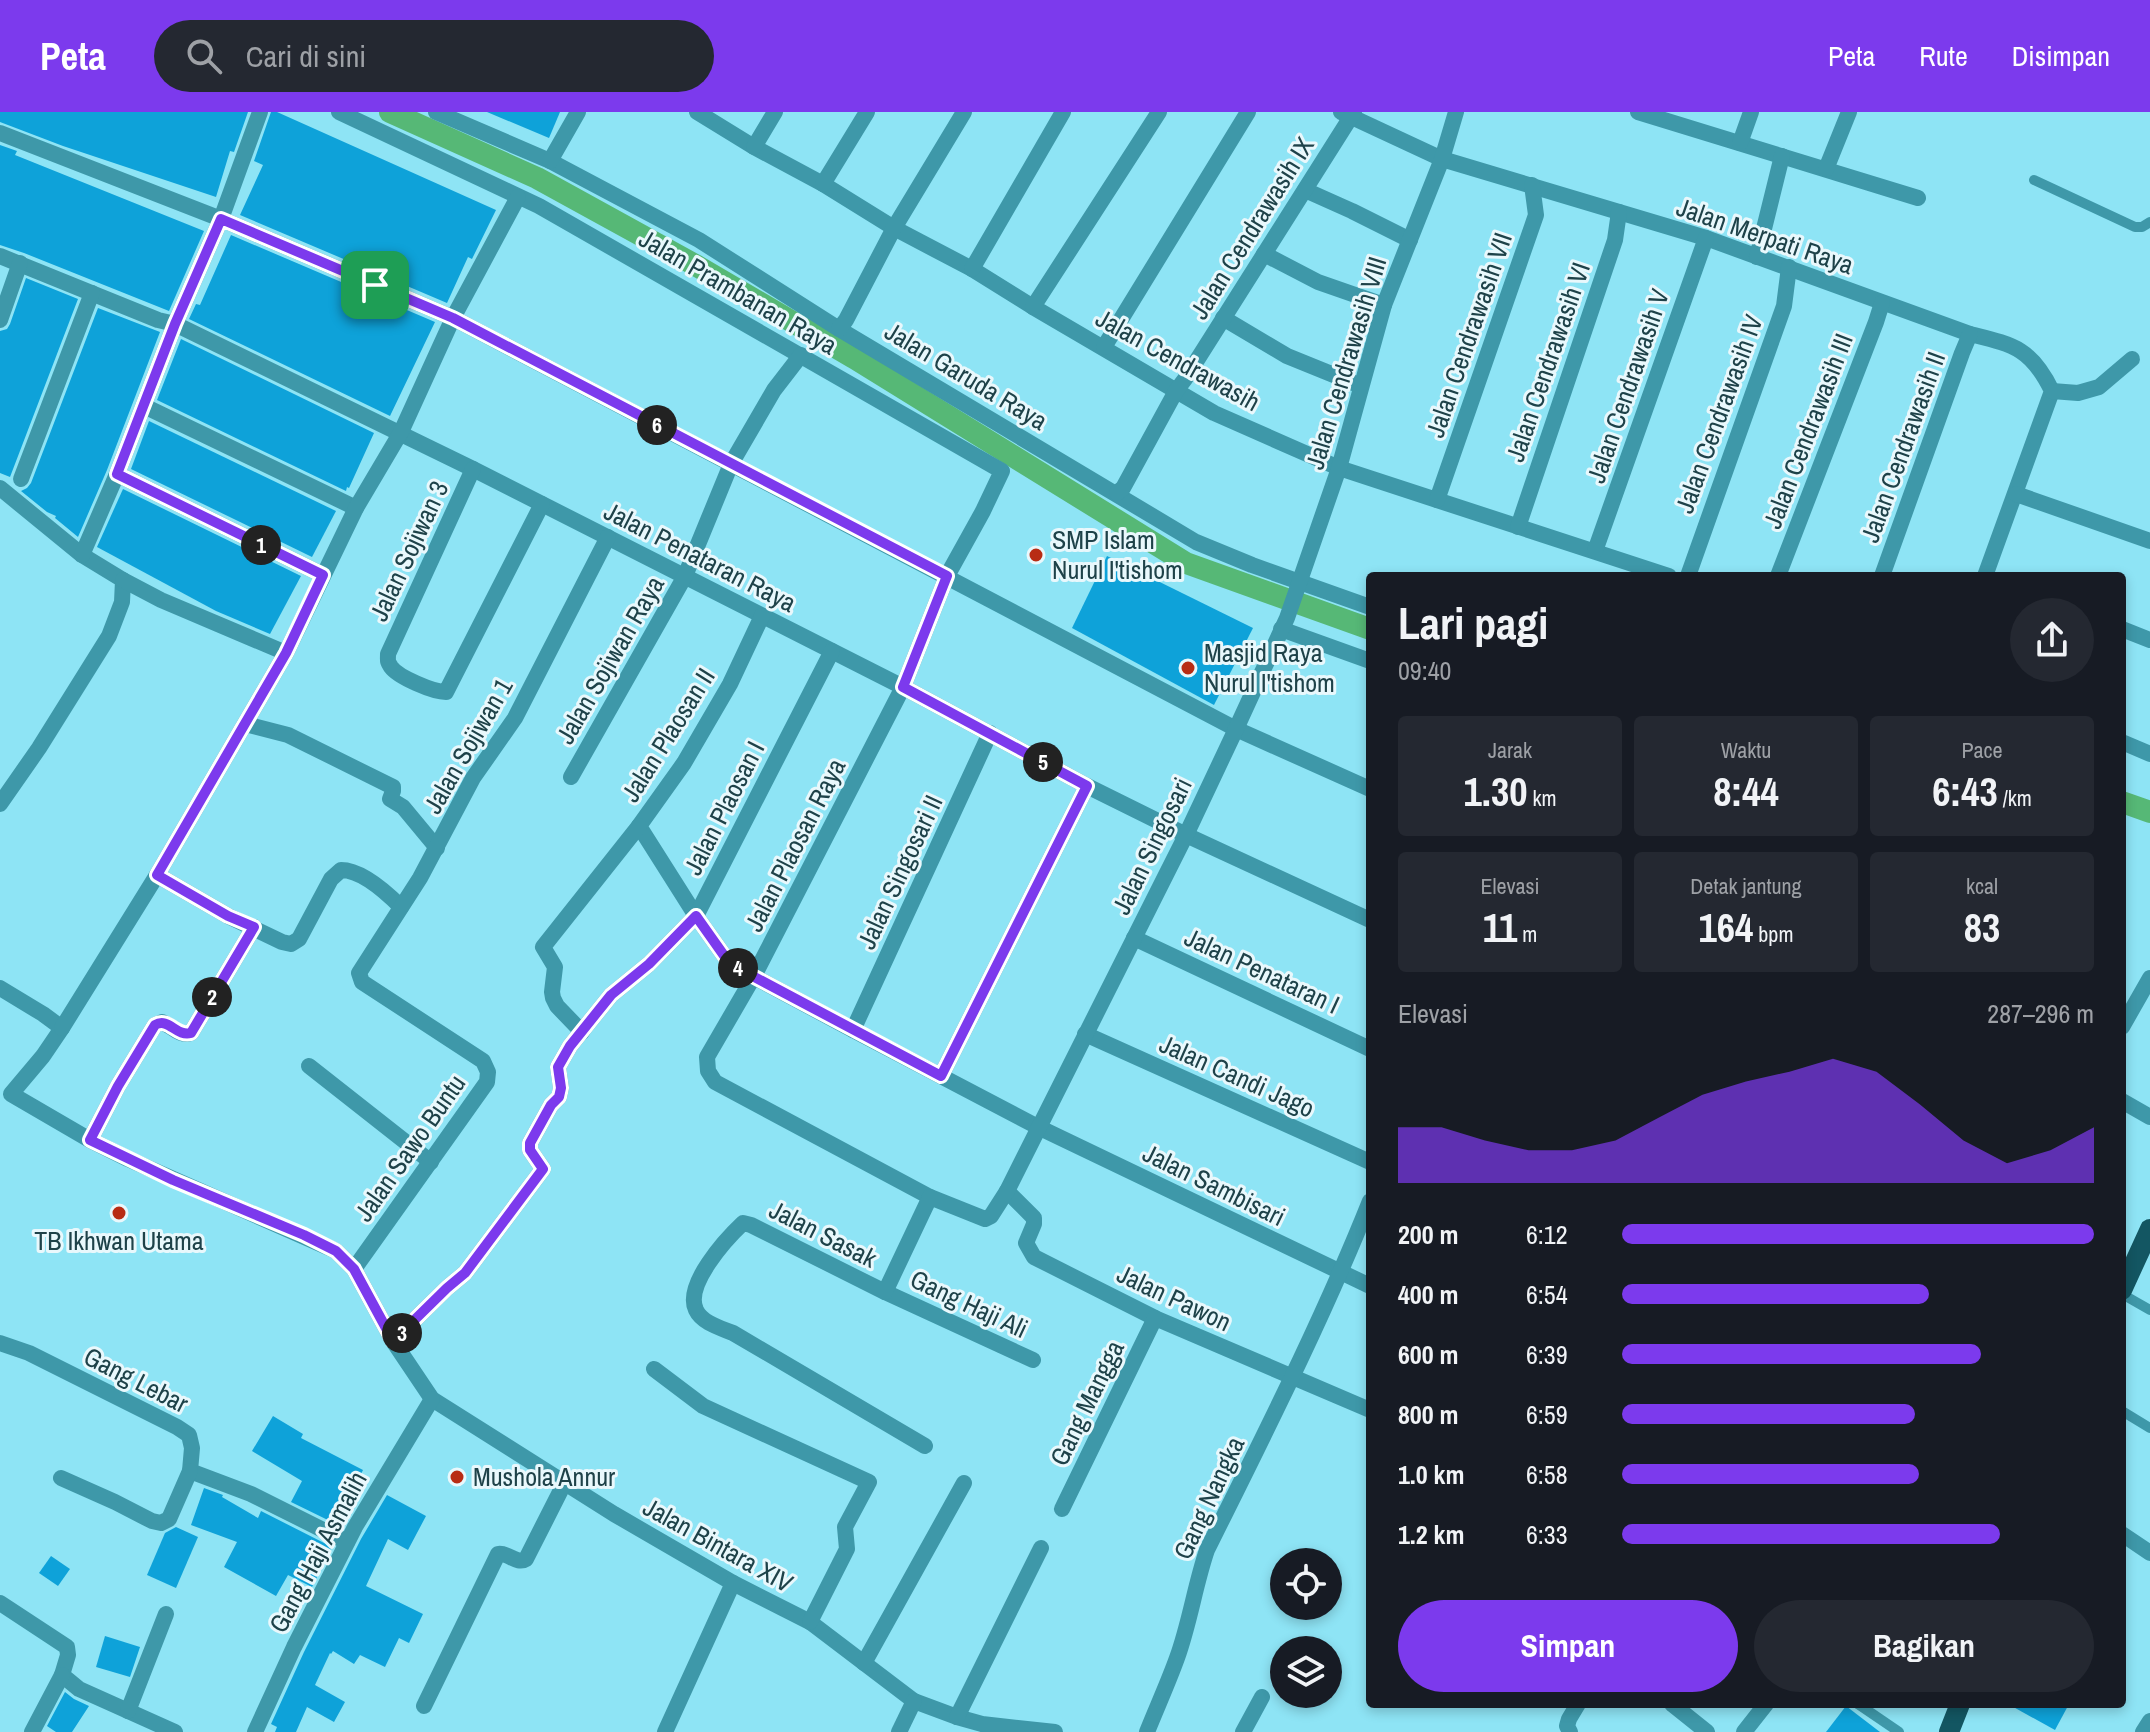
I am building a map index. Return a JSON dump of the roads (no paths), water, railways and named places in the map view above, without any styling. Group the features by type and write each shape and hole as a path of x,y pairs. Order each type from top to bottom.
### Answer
{"main road":[{"path":"2126,1283 2150,1229"},
{"path":"1949,1732 1958,1708"}],"street":[{"path":"82,555 221,219 260,112"},
{"name":"Jalan Prambanan Raya","path":"339,112 539,206 1002,471 947,576"},
{"name":"Jalan Garuda Raya","path":"436,112 550,161 699,240 839,329 1196,542 1298,589 1366,606"},
{"path":"550,161 578,112"},
{"name":"Jalan Cendrawasih","path":"697,112 894,228 972,269 1214,413 1339,468 1595,551 1637,571"},
{"path":"754,147 775,112"},
{"path":"823,184 867,112"},
{"path":"839,329 894,228 964,112"},
{"path":"972,269 1063,112"},
{"path":"1033,307 1159,112"},
{"path":"1104,347 1248,112"},
{"name":"Jalan Cendrawasih VIII","path":"1298,589 1339,468 1384,305 1442,159 1456,112"},
{"path":"1740,143 1751,112"},
{"path":"1826,169 1849,112"},
{"path":"1649,113 1918,198"},
{"name":"Jalan Merpati Raya","path":"1349,114 1442,159 1706,238 1970,334 2008,344 2028,355 2042,371 2052,391"},
{"name":"Jalan Cendrawasih IX","path":"1117,493 1123,488 1176,391 1305,190 1349,114"},
{"path":"0,133 221,219 453,318 1236,729 1366,787"},
{"path":"1757,257 1782,156"},
{"name":"Jalan Cendrawasih VII","path":"1437,500 1536,215 1532,185"},
{"path":"1305,190 1410,240"},
{"name":"Jalan Bintara XIV","path":"518,197 453,318 401,432 356,508 286,653 157,875 62,1028 43,1056 5,1100 173,1180 336,1251 354,1269 393,1341 432,1399 564,1484 733,1583 810,1622 914,1701 982,1724 1055,1732"},
{"name":"Jalan Cendrawasih VI","path":"1518,527 1615,240 1619,212"},
{"name":"Jalan Cendrawasih V","path":"1595,551 1706,238"},
{"path":"1264,254 1318,282 1384,305"},
{"name":"Jalan Penataran Raya","path":"0,256 158,320 175,324 401,432 903,687 1087,786 1366,918"},
{"path":"0,320 20,263"},
{"name":"Jalan Cendrawasih IV","path":"1689,572 1784,306 1789,267"},
{"path":"21,479 92,293"},
{"name":"Jalan Cendrawasih III","path":"1780,572 1882,303"},
{"path":"1223,318 1287,356 1361,386"},
{"name":"Jalan Cendrawasih II","path":"1883,572 1970,334"},
{"name":"Jalan Sojiwan Raya","path":"571,777 685,576 731,464 774,390 801,355"},
{"path":"1987,572 2052,391 2078,393 2099,387 2132,359"},
{"path":"144,406 356,508"},
{"name":"Jalan Sojiwan 3","path":"473,469 388,654 388,663 394,671 431,690 446,692 542,504"},
{"path":"117,474 323,575"},
{"path":"0,488 82,555 123,580 161,600 286,653"},
{"path":"2016,494 2150,541"},
{"name":"Jalan Sojiwan 1","path":"359,973 437,848 473,778 515,718 608,537"},
{"name":"Jalan Plaosan Raya","path":"930,1197 715,1082 708,1071 707,1057 754,976 903,687 947,576"},
{"path":"0,804 109,636 122,602 123,580"},
{"name":"Jalan Singosari","path":"1038,1127 1186,835 1298,589"},
{"name":"Jalan Plaosan II","path":"762,616 730,684 700,737 639,826 730,964 853,1030"},
{"path":"1284,623 1366,659"},
{"path":"2126,631 2150,640"},
{"name":"Jalan Plaosan I","path":"393,1341 465,1273 543,1169 530,1150 530,1143 551,1105 559,1097 558,1067 570,1046 611,995 649,964 696,916 832,651"},
{"path":"245,724 288,735 393,787 390,799 403,807 437,848"},
{"name":"Jalan Singosari II","path":"853,1030 990,733"},
{"path":"2126,744 2150,754"},
{"path":"941,1076 1087,786"},
{"path":"582,1032 553,998 555,967 543,947 639,826"},
{"path":"157,875 228,916 291,944 299,939 331,879 341,870 348,870 385,891 401,907"},
{"path":"90,1140 155,1025 164,1022 181,1034 191,1033 254,927"},
{"name":"Jalan Penataran I","path":"1134,938 1366,1047"},
{"name":"Jalan Sawo Buntu","path":"354,1269 487,1082 488,1072 483,1061 362,982 359,973"},
{"path":"2126,1020 2150,978"},
{"path":"0,988 62,1028"},
{"name":"Jalan Sambisari","path":"853,1030 1038,1127 1366,1284"},
{"name":"Jalan Candi Jago","path":"1085,1034 1366,1160"},
{"path":"309,1066 431,1162"},
{"path":"2126,1103 2150,1117"},
{"path":"930,1197 985,1219 991,1216 1007,1191 1038,1127"},
{"name":"Jalan Pawon","path":"1007,1191 1034,1218 1026,1243 1033,1257 1155,1318 1366,1408"},
{"name":"Jalan Sasak","path":"925,1446 733,1333 702,1318 695,1309 693,1298 704,1271 727,1238 743,1223 885,1292 930,1197"},
{"name":"Gang Nangka","path":"1147,1732 1177,1658 1207,1550 1293,1377 1366,1211"},
{"name":"Gang Haji Ali","path":"885,1292 1033,1360"},
{"name":"Gang Mangga","path":"1062,1509 1155,1318"},
{"name":"Gang Lebar","path":"0,1343 29,1353 189,1435 192,1448 190,1471"},
{"path":"654,1369 703,1406 869,1482 845,1527 847,1549 810,1622"},
{"name":"Gang Haji Asmalih","path":"255,1732 347,1542 432,1399"},
{"path":"61,1478 161,1523 169,1519 190,1471 251,1494 347,1542"},
{"path":"864,1663 964,1483"},
{"path":"424,1706 498,1554 519,1561 526,1559 564,1484"},
{"path":"2126,1537 2150,1553"},
{"path":"957,1717 1041,1548"},
{"path":"665,1732 733,1583"},
{"path":"0,1603 67,1647 62,1675 32,1732"},
{"path":"128,1711 166,1614"},
{"path":"62,1675 79,1689 175,1732"},
{"path":"1243,1732 1262,1697"},
{"path":"899,1732 914,1701"},
{"path":"1570,1732 1567,1726 1576,1708"},
{"path":"1677,1708 1707,1732"},
{"path":"1744,1732 1763,1708"},
{"path":"2143,1732 2150,1721"}],"lane":[{"path":"2034,180 2135,227 2150,222"},
{"path":"2126,1295 2150,1310"},
{"path":"2126,1413 2150,1428"},
{"path":"1864,1708 1899,1732"}],"waterway":[{"path":"390,112 537,178 697,266 854,358 1186,563 1366,628"},
{"path":"2126,803 2150,812"}],"place":[{"name":"SMP Islam Nurul I'tishom","path":"1036,555"},
{"name":"Masjid Raya Nurul I'tishom","path":"1188,668"},
{"name":"TB Ikhwan Utama","path":"119,1213"},
{"name":"Mushola Annur","path":"457,1477"}]}
